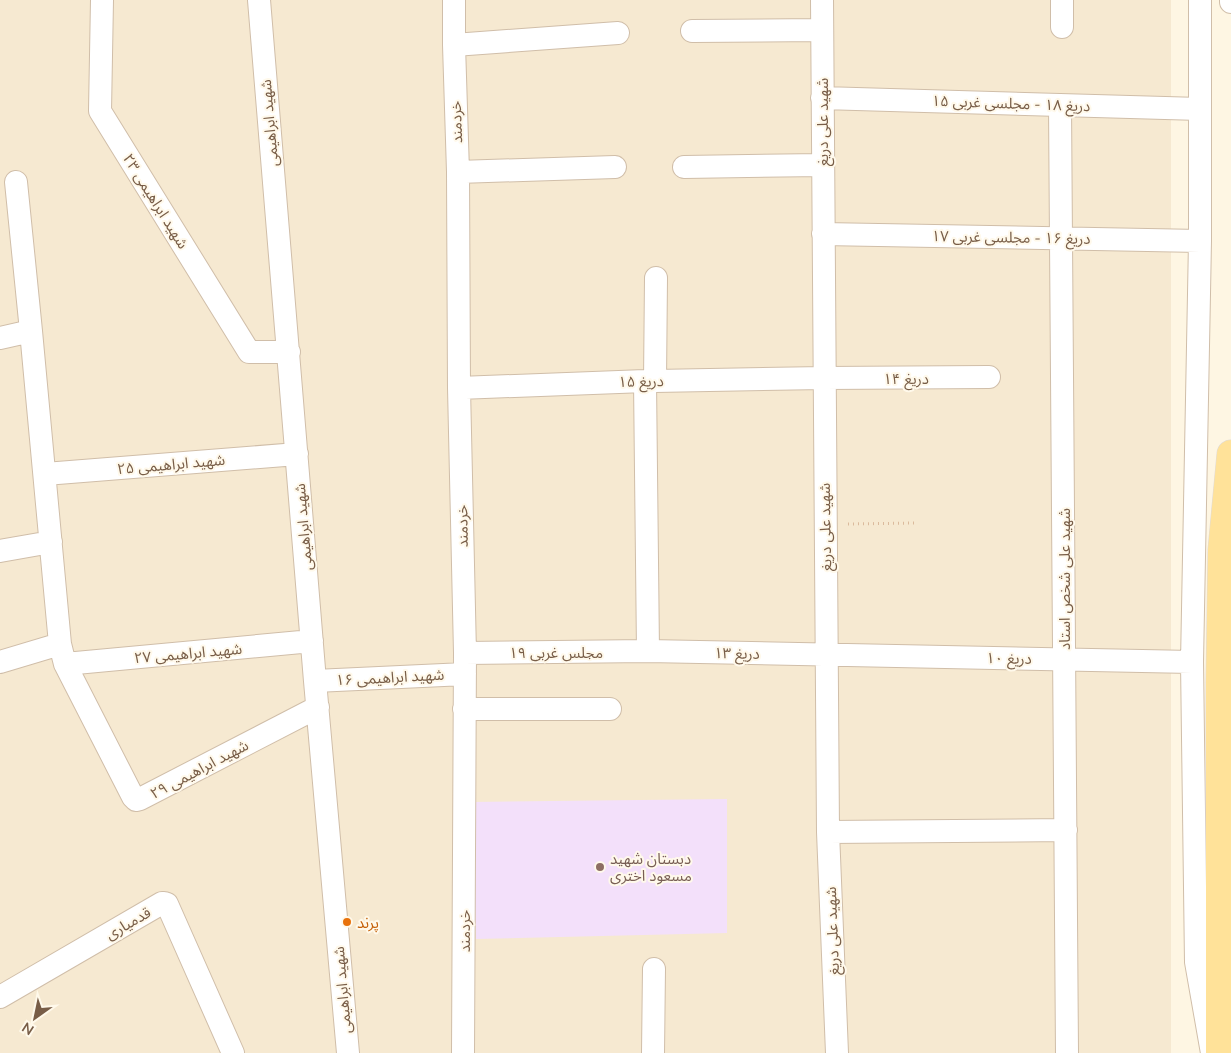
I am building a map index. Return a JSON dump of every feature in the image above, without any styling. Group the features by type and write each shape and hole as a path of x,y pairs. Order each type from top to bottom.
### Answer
{"main road":[{"path":"1220,1053 1222,550 1231,454"}],"street":[{"name":"شهید ابراهیمی ۲۳","path":"102,0 100,110 249,352 289,352"},
{"name":"شهید ابراهیمی","path":"259,0 315,681 348,1053"},
{"name":"خردمند","path":"454,0 465,663 463,1053"},
{"name":"شهید علی دریغ","path":"822,0 828,832 837,1053"},
{"path":"1062,0 1062,27"},
{"path":"1200,0 1200,240 1192,662 1196,962 1212,1053"},
{"path":"692,31 822,30"},
{"path":"454,46 618,33"},
{"name":"دریغ ۱۸ - مجلسی غربی ۱۵","path":"822,98 1200,109"},
{"name":"شهید علی شخص استاد","path":"1060,105 1067,1053"},
{"path":"684,167 822,165"},
{"path":"458,172 616,167"},
{"path":"16,182 62,654"},
{"name":"دریغ ۱۶ - مجلسی غربی ۱۷","path":"823,234 1200,240"},
{"path":"648,651 650,381 656,278"},
{"path":"0,338 31,331"},
{"name":"دریغ ۱۵","path":"459,388 650,381 824,378"},
{"name":"دریغ ۱۴","path":"824,378 989,378"},
{"name":"شهید ابراهیمی ۲۵","path":"45,474 297,454"},
{"path":"0,551 51,542"},
{"name":"شهید ابراهیمی ۲۷","path":"0,662 62,654 312,641"},
{"name":"دریغ ۱۳","path":"648,651 826,655"},
{"name":"مجلس غربی ۱۹","path":"465,663 648,651"},
{"name":"شهید ابراهیمی ۲۹","path":"62,654 136,800 140,800 318,707"},
{"name":"دریغ ۱۰","path":"826,655 1192,662"},
{"name":"شهید ابراهیمی ۱۶","path":"315,681 465,663"},
{"path":"464,709 610,709"},
{"path":"828,832 1066,830"},
{"name":"قدمیاری","path":"0,997 164,902 167,904 233,1053"},
{"path":"653,1053 654,969"}],"path":[{"path":"825,524 916,523"}],"shaded area":[{"path":"0,0 1171,0 1171,1053 0,1053"},
{"name":"دبستان شهید مسعود اختری","path":"727,799 727,933 476,939 472,802"}],"place":[{"name":"دبستان شهید مسعود اختری","path":"600,867"},
{"name":"پرند","path":"347,922"}]}
